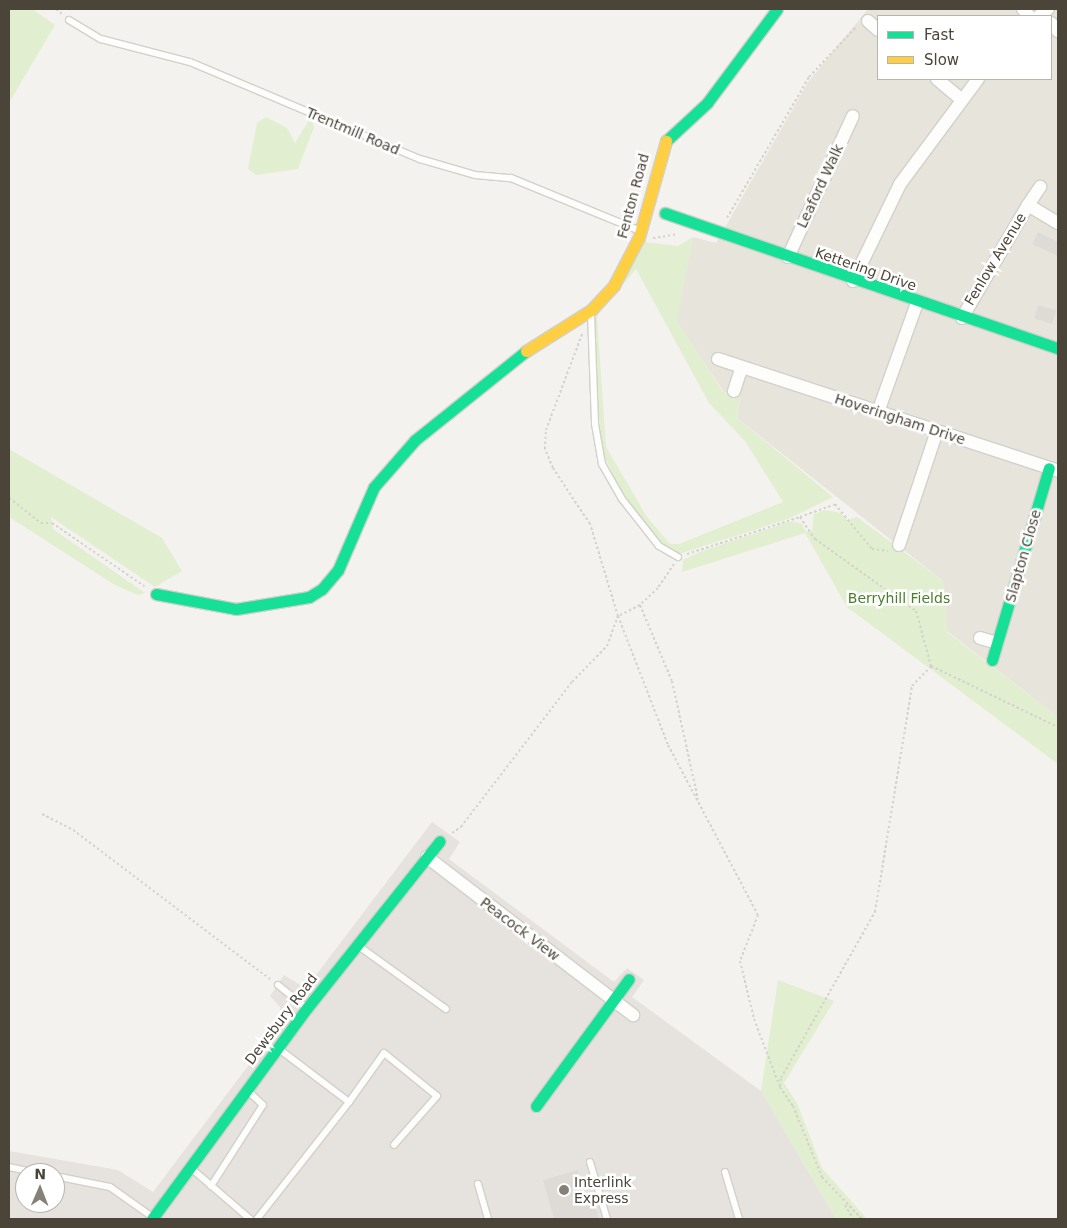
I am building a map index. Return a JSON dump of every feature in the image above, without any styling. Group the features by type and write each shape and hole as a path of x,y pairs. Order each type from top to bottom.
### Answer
{"street":[{"name":"Fenton Road","path":"156,594 236,609 309,597 322,589 338,570 374,487 431,428 524,352 591,310 614,285 640,234 666,141 707,103 777,9"},
{"path":"938,80 960,98"},
{"path":"852,281 900,184 960,98 977,80"},
{"name":"Leaford Walk","path":"788,257 853,116"},
{"path":"1028,205 1040,187"},
{"name":"Fenlow Avenue","path":"962,318 1028,205 1058,223"},
{"name":"Kettering Drive","path":"665,213 852,281 1058,348"},
{"path":"878,412 917,303"},
{"name":"Hoveringham Drive","path":"718,359 1054,470"},
{"path":"734,391 742,367"},
{"path":"899,545 937,431"},
{"name":"Slapton Close","path":"992,660 1054,470"},
{"path":"906,523 919,527"},
{"path":"980,638 997,643"},
{"name":"Dewsbury Road","path":"152,1218 307,1008 440,841"},
{"name":"Peacock View","path":"427,857 632,1015"},
{"path":"536,1106 629,979"}],"lane":[{"name":"Trentmill Road","path":"69,20 101,39 190,62 420,159 474,175 511,178 640,234"},
{"path":"591,310 595,424 602,464 622,499 659,546 678,556"},
{"path":"358,945 446,1009"},
{"path":"278,985 307,1008"},
{"path":"278,1049 349,1102"},
{"path":"257,1219 349,1102 384,1053 437,1096 394,1145"},
{"path":"211,1186 263,1105 247,1090"},
{"path":"590,1162 607,1219"},
{"path":"190,1168 250,1219"},
{"path":"725,1172 739,1219"},
{"path":"65,1178 110,1187 152,1218"},
{"path":"478,1184 488,1219"}],"path":[{"path":"719,232 809,77 855,27 873,26"},
{"path":"640,234 676,237 682,219"},
{"path":"591,310 546,430 545,448 553,468 590,524 618,616 668,746 758,915 740,961 754,1018 780,1087 793,1106 822,1178 843,1203 853,1219"},
{"path":"9,498 41,523 52,523 156,594"},
{"path":"440,841 461,827 543,726 572,682 607,646 618,616 640,605 658,588 678,556 800,518 835,504 872,549 893,552 899,545"},
{"path":"800,518 815,539 916,611 931,666 1058,727"},
{"path":"640,605 672,681 698,801"},
{"path":"780,1087 781,1078 875,912 912,686 931,666"},
{"path":"42,814 73,830 278,985"},
{"path":"843,1203 862,1219"}],"shaded area":[{"path":"868,9 1058,9 1058,717 947,631 943,581 737,418 740,397 724,392 676,321 693,237 716,243 808,82"},
{"path":"432,822 460,842 449,859 614,982 627,968 644,980 632,997 761,1091 836,1219 9,1219 9,1151 118,1170 153,1192 281,1022 280,1007 270,996 284,975 302,986 310,983"}],"green space":[{"path":"9,9 32,9 55,25 9,103"},
{"path":"266,117 287,128 295,143 311,117 314,127 298,169 256,175 248,169 257,123"},
{"path":"693,237 677,321 723,392 740,397 737,418 833,497 788,519 679,554 654,538 624,497 601,449 593,317 644,242 678,246","holes":["636,269 709,403 745,441 783,502 679,544 670,544 647,517 606,447 597,316"]},
{"path":"9,449 162,538 182,571 155,587 51,517 53,529 145,593 138,595 115,585 9,517"},
{"name":"Berryhill Fields","path":"825,510 841,513 847,520 857,517 943,581 947,632 1058,717 1058,764 847,607 805,533 682,572 683,560 702,551 792,521 802,524 806,532 812,531 814,514"},
{"path":"778,980 834,1001 784,1083 797,1103 822,1168 867,1219 836,1219 761,1091"}],"building":[{"path":"1038,232 1058,242 1058,256 1032,244"},
{"path":"1038,305 1056,310 1052,324 1034,318"},
{"name":"Interlink Express","path":"578,1170 586,1203 594,1201 599,1219 554,1219 543,1180"}],"traffic: fast":[{"path":"666,141 707,103 777,9"},
{"path":"665,213 1058,348"},
{"path":"156,594 236,609 309,597 322,589 338,570 374,487 415,440 526,351"},
{"path":"992,660 1049,468"},
{"path":"152,1219 307,1008 440,841"},
{"path":"536,1106 629,979"}],"traffic: slow":[{"path":"526,351 591,310 614,285 639,237 666,141"}],"place":[{"name":"Interlink Express","path":"564,1190"}]}
